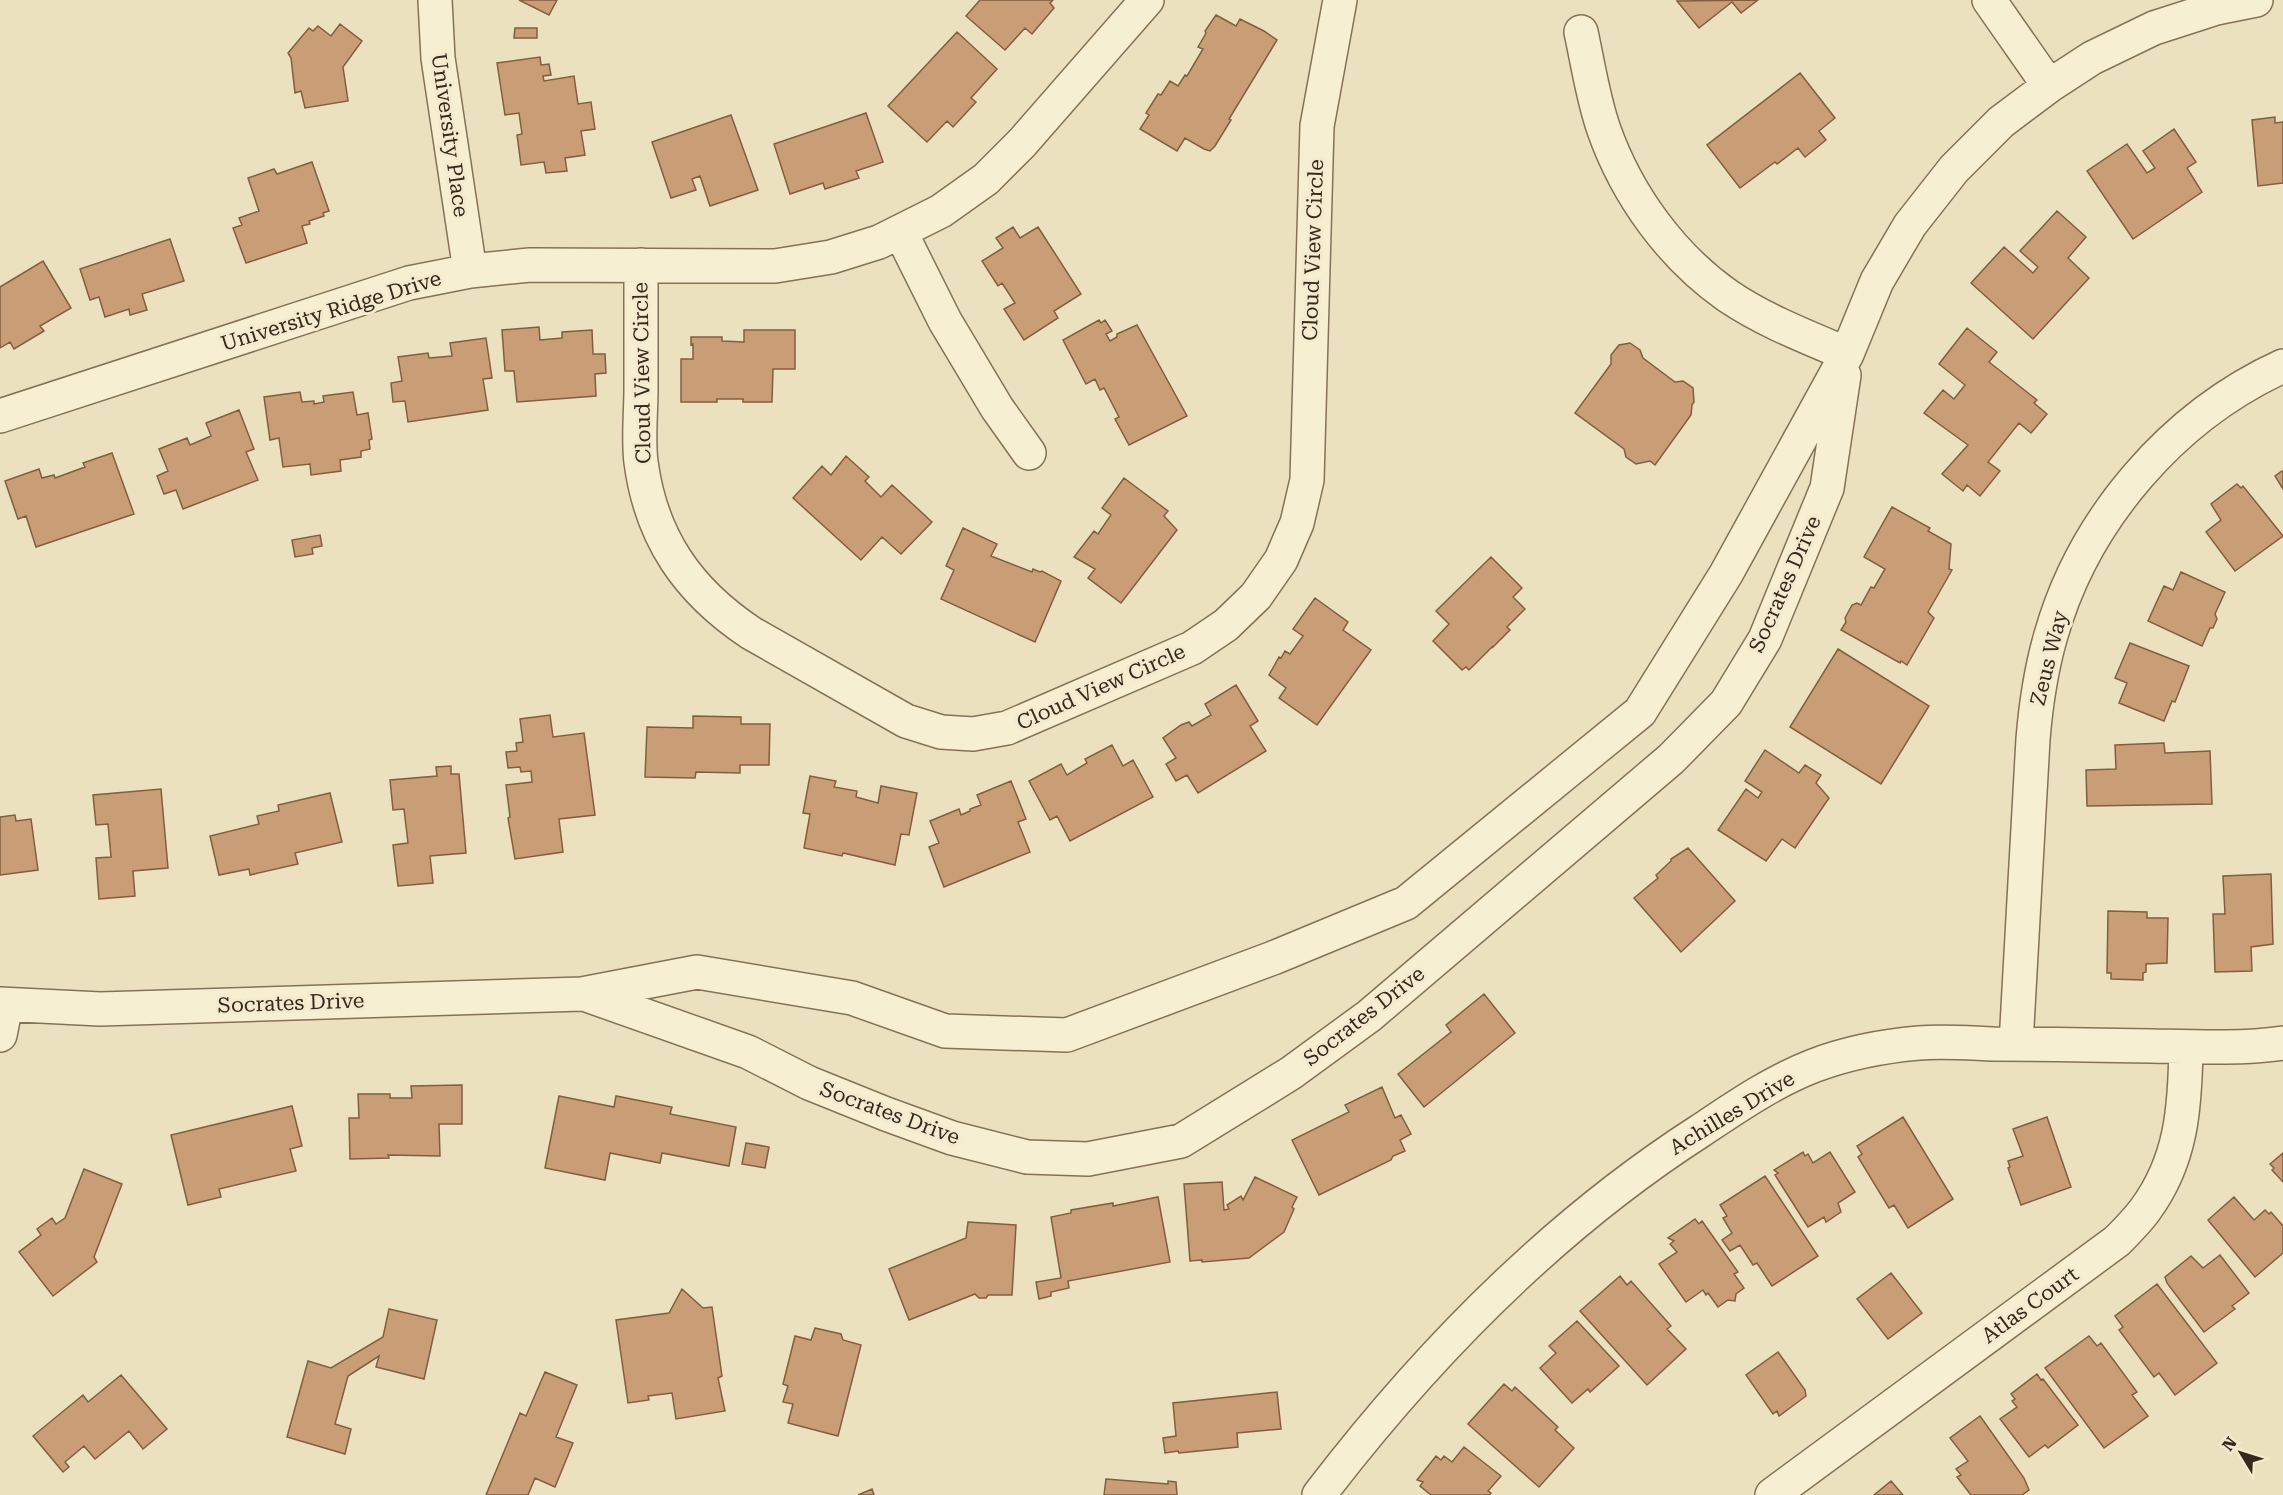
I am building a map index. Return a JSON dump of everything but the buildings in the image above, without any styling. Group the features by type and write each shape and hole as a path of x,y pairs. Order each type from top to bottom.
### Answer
{"street":[{"name":"University Place","path":"435,0 438,58 470,271"},
{"name":"University Ridge Drive","path":"0,416 409,284 470,271 530,265 775,266 831,257 879,242 941,211 986,179 1022,143 1147,0"},
{"name":"Cloud View Circle","path":"642,265 641,460 649,503 665,544 691,582 727,617 751,633 906,722 941,732 973,734 1007,728 1192,648 1226,625 1256,596 1281,560 1297,523 1307,480 1317,126 1340,0"},
{"path":"1989,0 2049,86"},
{"name":"Socrates Drive","path":"2,1015 100,1009 582,994 697,972 852,998 945,1031 1067,1035 1274,958 1406,903 1641,712 1726,574 1847,354 1877,281 1910,225 1962,161 2001,122 2049,86 2092,58 2154,28 2216,8 2256,0"},
{"path":"1581,32 1604,129 1626,180 1654,224 1687,262 1728,296 1775,323 1847,354"},
{"path":"901,233 945,321 997,408 1029,453"},
{"name":"Socrates Drive","path":"582,994 748,1052 809,1083 897,1118 952,1138 1027,1157 1088,1159 1181,1141 1291,1073 1369,1016 1671,759 1726,703 1765,639 1827,488 1847,354"},
{"name":"Zeus Way","path":"2016,1044 2033,739 2038,688 2051,634 2070,582 2100,527 2132,483 2170,442 2216,404 2265,374 2283,366"},
{"name":"Achilles Drive","path":"1318,1495 1367,1431 1427,1363 1519,1271 1595,1207 1657,1160 1764,1089 1813,1066 1864,1050 1921,1043 2186,1047 2254,1047 2283,1043"},
{"name":"Atlas Court","path":"1772,1495 2117,1241 2145,1210 2155,1194 2179,1140 2186,1095 2186,1047"}]}
